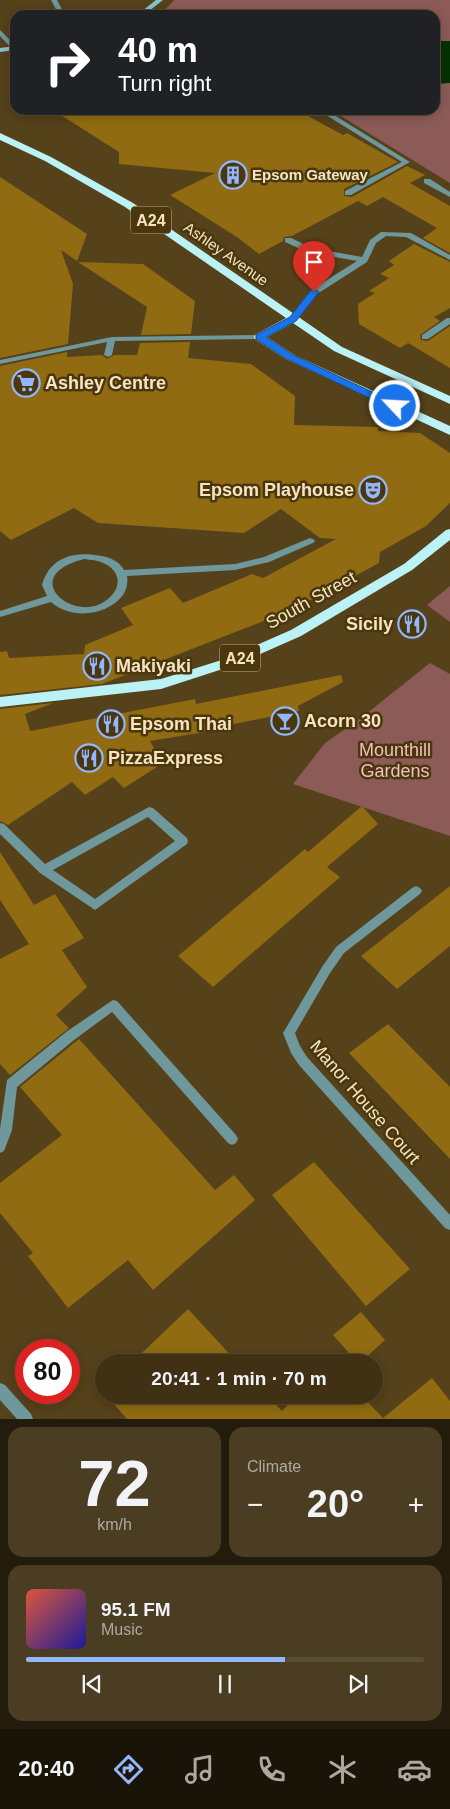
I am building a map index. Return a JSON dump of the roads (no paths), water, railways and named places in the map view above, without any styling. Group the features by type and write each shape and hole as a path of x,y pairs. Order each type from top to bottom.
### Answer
{"highway":[{"name":"Ashley Avenue","path":"0,136 48,159 129,206 338,349 388,374 450,400"},
{"path":"293,319 259,337 290,357 450,431"},
{"name":"Ashley Avenue","path":"437,393 450,393"},
{"name":"South Street","path":"0,702 161,684 230,662 296,632 408,567 448,537"}],"main road":[{"path":"147,10 160,0"}],"street":[{"path":"0,32 10,43"},
{"path":"329,115 407,162 348,193"},
{"path":"427,181 450,195"},
{"path":"293,319 314,292 364,260 373,242 384,234 408,235 450,258"},
{"path":"288,240 310,250 364,260"},
{"path":"425,337 450,320"},
{"path":"0,362 112,339 259,337"},
{"path":"108,355 112,339"},
{"path":"122,573 235,567 266,560 310,540"},
{"path":"96,557 116,566 122,573 124,581 122,590 117,598 108,604 85,610 61,605 52,598 47,585 48,578 53,570 61,563 72,558 96,557"},
{"path":"0,614 52,598"},
{"path":"0,828 44,870 95,905 182,841 149,811 44,870"},
{"name":"Manor House Court","path":"416,891 340,950 289,1033 295,1049 303,1061 450,1224"},
{"path":"0,1147 6,1130 11,1084 70,1036 114,1005 232,1139"},
{"path":"0,1390 26,1419"}],"place":[{"name":"Epsom Gateway","path":"233,175"},
{"name":"Ashley Centre","path":"26,383"},
{"name":"Epsom Playhouse","path":"373,490"},
{"name":"Sicily","path":"412,624"},
{"name":"Makiyaki","path":"97,666"},
{"name":"Acorn 30","path":"285,721"},
{"name":"Epsom Thai","path":"111,724"},
{"name":"PizzaExpress","path":"89,758"}],"park label":[{"name":"Mounthill Gardens","path":"395,760"}]}
